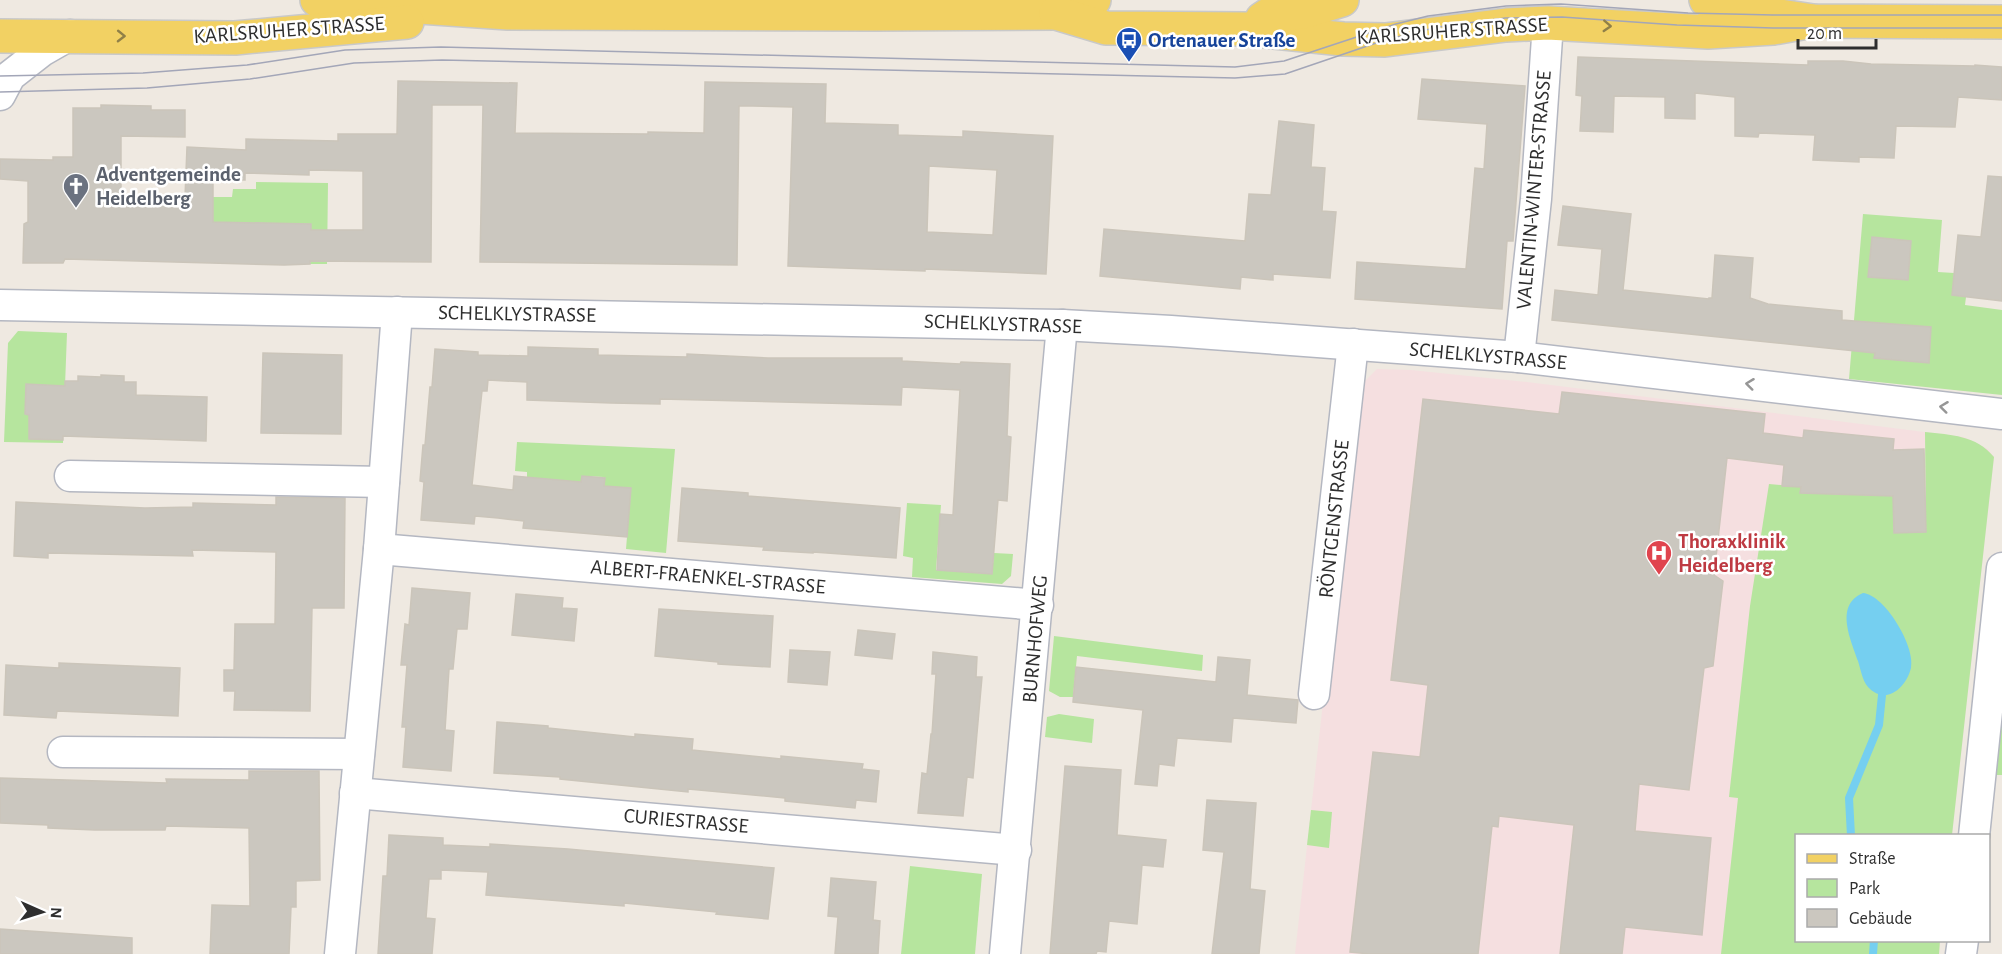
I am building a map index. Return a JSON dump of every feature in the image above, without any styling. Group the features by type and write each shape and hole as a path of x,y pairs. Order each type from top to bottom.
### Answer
{"main road":[{"name":"KARLSRUHER STRASSE","path":"317,0 373,2 508,13"},
{"name":"KARLSRUHER STRASSE","path":"1056,13 1094,0"},
{"path":"1245,29 1268,15 1303,12 1342,0"},
{"name":"KARLSRUHER STRASSE","path":"1706,0 1773,15 1813,21 2002,22"},
{"name":"KARLSRUHER STRASSE","path":"0,36 235,38 508,13 875,7 1056,13 1106,28 1245,29 1343,39 1386,40 1506,25 1548,23 1708,32 1773,28 1813,21"}],"street":[{"name":"VALENTIN-WINTER-STRASSE","path":"1519,357 1536,200 1548,23"},
{"path":"0,96 10,76 42,51 70,35"},
{"name":"SCHELKLYSTRASSE","path":"0,305 1062,325 1519,357 2002,414"},
{"path":"340,954 379,549 397,312"},
{"name":"BURNHOFWEG","path":"1005,954 1062,325"},
{"name":"RÖNTGENSTRASSE","path":"1314,694 1353,344"},
{"path":"70,476 384,482"},
{"name":"ALBERT-FRAENKEL-STRASSE","path":"379,549 1038,605"},
{"path":"1974,834 2002,568"},
{"path":"63,752 359,754"},
{"name":"CURIESTRASSE","path":"355,793 1016,850"}],"shaded area":[{"name":"Thoraxklinik Heidelberg","path":"1377,369 1411,370 1527,382 1964,437 1988,449 1994,457 1952,834 1795,834 1795,942 1940,942 1939,954 1295,954 1358,388"}],"green space":[{"path":"256,182 328,183 327,264 310,264 311,224 182,222 182,197 232,197 233,189 256,189"},
{"path":"1863,214 1942,220 1938,272 1954,273 1952,295 1966,297 1965,305 2002,310 2002,395 1849,379"},
{"path":"18,331 67,333 65,386 26,385 25,414 29,415 29,439 63,440 63,443 4,442 8,343"},
{"path":"1925,432 1954,435 1979,444 1994,457 1952,834 1795,834 1795,942 1940,942 1939,954 1721,954 1738,798 1729,797 1750,606 1769,484 1801,487 1800,493 1893,496 1894,533 1926,532"},
{"path":"517,442 675,449 666,553 626,549 631,488 604,486 604,477 582,476 581,482 527,478 527,472 515,471"},
{"path":"907,503 941,505 936,570 992,574 994,553 1013,554 1011,576 1002,584 912,577 913,558 903,556"},
{"path":"1054,636 1203,655 1202,671 1077,656 1073,697 1060,697 1049,691"},
{"path":"1059,714 1094,719 1092,743 1045,737 1047,717"},
{"path":"2001,716 2002,775 1996,775"},
{"path":"1311,810 1332,812 1329,848 1307,845"},
{"path":"910,866 982,874 975,954 901,954"}],"water":[{"path":"1863,593 1872,596 1889,612 1909,648 1911,668 1905,682 1888,695 1875,692 1866,684 1849,633 1847,614 1849,606"}],"building":[{"path":"1578,57 1808,65 1808,61 1843,61 1871,64 2002,67 2002,100 1958,97 1955,127 1896,126 1894,158 1859,157 1859,162 1813,160 1815,135 1759,133 1758,137 1735,136 1735,97 1695,93 1695,119 1665,118 1665,97 1614,96 1613,132 1580,131 1582,96 1576,95"},
{"path":"1422,79 1525,86 1513,241 1507,241 1502,309 1355,299 1357,262 1466,269 1475,168 1484,169 1487,124 1418,119"},
{"path":"398,81 517,83 515,133 648,134 648,132 704,133 705,82 826,84 825,123 898,125 898,135 963,137 963,131 1053,136 1046,274 788,266 793,107 739,106 737,265 480,262 483,105 432,105 431,262 310,261 310,264 284,265 65,259 63,263 23,263 24,224 28,222 28,181 0,179 0,159 53,160 53,157 73,157 73,108 101,108 101,105 151,106 151,110 185,110 185,137 121,136 121,195 185,197 187,147 246,150 246,139 338,141 338,134 397,134","holes":["929,166 997,170 993,235 927,232","309,170 363,171 363,230 311,230 311,224 213,222 213,179 245,180 245,173 309,175"]},
{"path":"1279,121 1314,125 1311,167 1325,168 1322,211 1336,212 1330,278 1273,274 1273,280 1241,277 1240,289 1100,276 1104,229 1245,241 1249,194 1271,195"},
{"path":"1988,176 2002,177 2002,301 1952,295 1958,235 1981,237"},
{"path":"1563,206 1631,214 1623,290 1709,299 1712,298 1715,255 1753,258 1750,298 1768,304 1842,311 1842,320 1931,327 1929,363 1874,358 1875,353 1552,320 1555,290 1598,295 1602,249 1558,245"},
{"path":"1872,237 1911,241 1908,280 1868,277"},
{"path":"528,347 598,349 598,355 687,357 687,354 768,358 902,358 902,361 1010,364 1007,436 1011,437 1007,501 998,500 992,574 937,570 940,514 953,515 960,390 902,387 901,405 660,399 660,404 611,403 527,400 527,382 488,380 487,391 482,391 472,485 513,490 514,476 581,482 582,476 605,478 604,486 631,488 627,537 523,528 524,521 475,516 474,524 421,520 424,482 420,481 435,349 478,352 478,355 528,356"},
{"path":"263,353 342,355 341,434 261,433"},
{"path":"101,375 124,376 124,382 136,382 136,395 207,397 206,441 63,436 63,440 29,439 29,415 25,414 26,384 65,386 65,381 78,381 78,376 101,377"},
{"path":"1562,392 1765,414 1763,433 1803,438 1804,430 1894,439 1893,450 1924,449 1926,532 1894,533 1893,496 1800,493 1801,487 1782,486 1784,465 1727,458 1714,575 1723,581 1713,666 1704,668 1689,790 1639,784 1635,831 1711,838 1702,935 1625,927 1622,954 1560,954 1574,825 1499,816 1498,827 1492,826 1478,954 1350,952 1373,752 1420,757 1428,685 1391,680 1423,399 1559,414"},
{"path":"682,488 748,493 748,496 900,508 896,558 763,550 764,547 678,541"},
{"path":"276,497 345,498 344,608 312,608 310,711 234,710 235,691 224,691 224,670 234,670 235,624 275,624 276,552 192,550 193,556 48,553 48,558 14,556 16,502 145,508 193,507 193,503 276,505"},
{"path":"412,588 470,593 467,629 457,629 453,669 449,669 445,730 454,731 451,771 403,767 406,727 402,727 407,665 401,665 405,624 409,625"},
{"path":"516,594 563,598 562,608 577,609 574,641 512,635"},
{"path":"659,609 773,616 770,667 718,664 718,662 655,656"},
{"path":"858,630 895,634 892,659 855,655"},
{"path":"790,650 830,652 827,685 788,682"},
{"path":"933,652 977,657 976,677 982,677 973,778 967,777 963,816 918,813 922,773 927,774 932,734 936,674 932,674"},
{"path":"1218,657 1250,660 1247,695 1298,700 1296,723 1233,718 1231,742 1177,738 1174,766 1159,764 1157,786 1135,784 1143,710 1073,702 1076,667 1216,682"},
{"path":"59,663 180,668 178,716 57,711 56,718 4,715 6,665 59,668"},
{"path":"497,722 635,737 635,734 693,739 692,750 863,764 862,769 879,771 876,802 856,800 855,808 785,801 785,798 688,789 688,792 560,779 560,777 494,773"},
{"path":"1065,766 1121,770 1117,835 1166,840 1163,867 1142,865 1137,924 1109,921 1106,952 1097,951 1096,954 1050,954"},
{"path":"249,771 319,771 320,880 296,881 296,907 291,907 289,954 210,954 212,905 250,906 249,828 166,826 165,830 95,830 0,823 0,778 167,783 166,779 249,780"},
{"path":"1207,800 1256,803 1250,889 1265,891 1259,954 1212,954 1224,852 1203,850"},
{"path":"389,835 443,838 443,845 490,847 490,844 568,849 774,868 768,919 624,903 624,906 486,895 488,872 441,870 441,879 429,879 426,918 435,919 432,954 378,954 383,876 387,876"},
{"path":"831,878 876,882 873,920 880,921 878,954 835,954 838,917 828,916"},
{"path":"0,929 132,938 132,954 0,954"}],"waterway":[{"path":"1851,834 1849,798 1879,725 1882,695"},
{"path":"1873,954 1874,942"}],"tram line":[{"path":"0,76 143,73 247,65 345,50 441,47 1235,67 1284,61 1396,24 1428,16 1506,6 1561,4 1688,13 1773,15 2002,15"},
{"path":"0,92 147,88 250,79 354,63 442,60 1235,78 1285,74 1385,40 1438,27 1505,18 1562,17 1677,25 1773,28 2002,28"}],"place":[{"name":"Ortenauer Straße","path":"1129,63"},
{"name":"Adventgemeinde Heidelberg","path":"76,209"},
{"name":"Thoraxklinik Heidelberg","path":"1659,576"}]}
